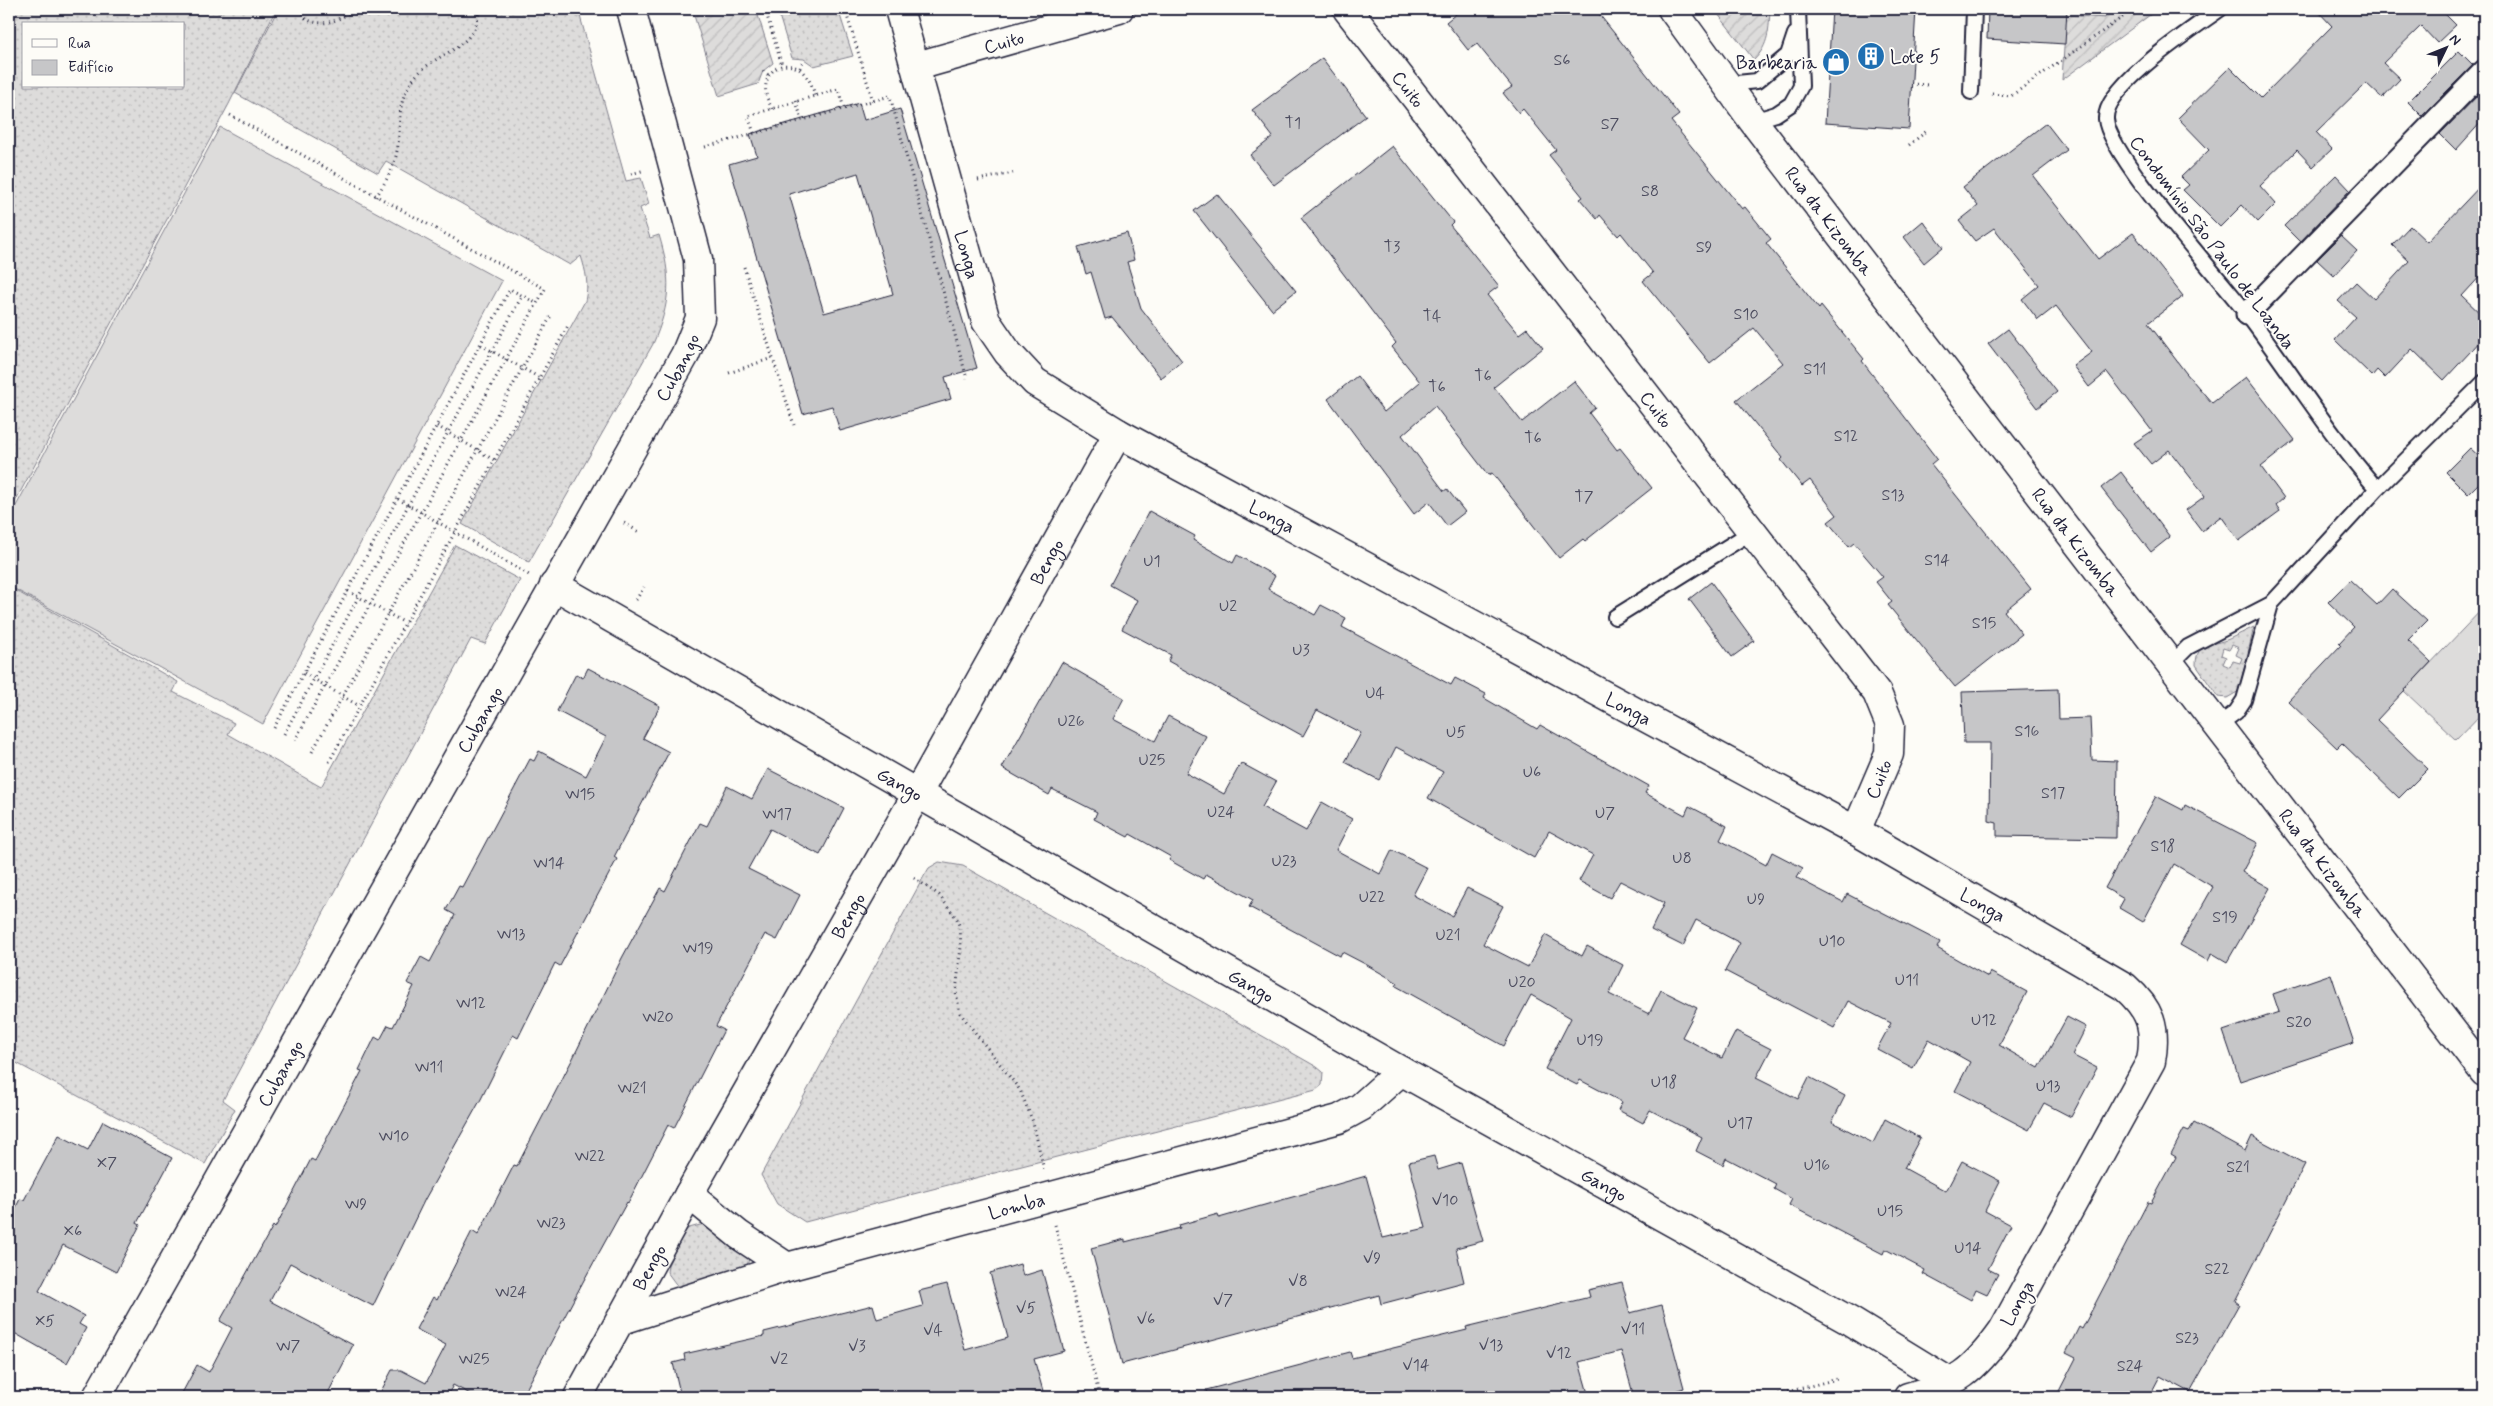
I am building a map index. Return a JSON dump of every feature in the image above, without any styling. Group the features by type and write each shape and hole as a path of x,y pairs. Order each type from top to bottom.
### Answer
{"street":[{"name":"Cubango","path":"97,1397 542,580 685,355 700,318 698,259 631,9"},
{"name":"Longa","path":"900,9 986,321 1008,353 1036,382 1118,433 1856,831 2126,987 2142,1002 2151,1020 2154,1041 2152,1060 2003,1330 1983,1358 1968,1372 1951,1383 1908,1397"},
{"name":"Cuito","path":"916,66 1119,9"},
{"name":"Cuito","path":"1347,9 1876,693 1890,724 1889,754 1856,831"},
{"name":"Rua da Kizomba","path":"1672,9 1753,121 2170,665 2482,1065"},
{"path":"2247,314 2484,72"},
{"name":"Bengo","path":"578,1397 622,1320 689,1194 918,794 1118,433"},
{"name":"Gango","path":"542,580 1401,1071 1850,1321 1951,1383"},
{"name":"Lomba","path":"622,1320 787,1267 1339,1119 1361,1107 1401,1071"},
{"path":"689,1194 739,1235 787,1267"}],"lane":[{"path":"1753,121 1776,114 1791,104 1801,86 1798,9"},
{"path":"1971,92 1974,9"},
{"name":"Condomínio São Paulo de Loanda","path":"2220,9 2126,81 2113,98 2106,118 2113,141 2135,174 2247,314 2350,458 2377,489"},
{"path":"1727,84 1757,81 1773,69 1788,55 1798,26"},
{"path":"2170,665 2188,647 2271,604 2377,489 2484,382"},
{"path":"1615,617 1753,532"},
{"path":"2217,726 2236,712 2244,700 2271,604"}],"path":[{"path":"301,9 306,20 316,24 335,20 355,9"},
{"path":"376,196 391,173 397,152 400,106 411,82 425,66 439,56 460,47 477,26 479,9"},
{"path":"765,9 782,65"},
{"path":"845,9 873,101"},
{"path":"1971,92 2011,96 2134,9"},
{"path":"800,68 804,59"},
{"path":"772,108 766,94 770,76 782,65 789,64 800,68 808,76 815,96"},
{"path":"763,71 770,76"},
{"path":"1911,84 1931,85"},
{"path":"754,133 748,116 838,89 844,108"},
{"path":"706,147 890,96 967,380"},
{"path":"796,101 802,120"},
{"path":"230,116 545,289 295,740"},
{"path":"1909,145 1928,130"},
{"path":"631,174 653,168"},
{"path":"978,180 1013,173"},
{"path":"744,268 794,425"},
{"path":"274,728 510,289 536,303"},
{"path":"284,734 522,296"},
{"path":"312,752 552,314"},
{"path":"329,762 569,324"},
{"path":"481,345 540,378"},
{"path":"729,373 772,358"},
{"path":"437,426 494,460"},
{"path":"398,499 542,580"},
{"path":"621,521 639,532"},
{"path":"348,590 405,623"},
{"path":"304,673 360,706"},
{"path":"914,878 939,895 957,919 960,928 961,947 956,992 960,1013 1020,1090 1033,1122 1045,1172"},
{"path":"1055,1225 1100,1397"},
{"path":"1768,1397 1837,1379"}],"shaded area":[{"path":"9,9 276,9 229,104 9,513"},
{"path":"278,9 578,9 626,181 641,178 649,204 640,208 650,238 659,235 666,264 668,290 663,315 653,344 529,562 462,524 585,301 587,289 581,256 570,265 386,161 378,173 235,93"},
{"path":"692,9 756,9 773,63 763,71 758,84 719,96"},
{"path":"777,9 838,9 853,56 814,66 804,59 792,58"},
{"path":"1714,9 1770,9 1765,43 1763,49 1754,60"},
{"path":"2092,9 2113,9 2105,18 2091,17"},
{"path":"2113,9 2158,9 2062,80 2066,15 2105,18"},
{"path":"220,127 502,281 263,724 9,586 9,519"},
{"path":"455,545 520,580 485,644 471,639 223,1100 235,1109 205,1164 9,1059 9,587 178,682 173,692 234,723 228,734 321,787"},
{"path":"2484,607 2484,711 2456,740 2404,691"},
{"path":"2254,627 2239,691 2227,698 2218,697 2196,665 2199,652 2206,646 2229,639","holes":["2232,645 2239,648 2236,655 2242,658 2240,663 2233,661 2230,667 2223,664 2226,657 2221,655 2223,648 2229,650"]},
{"path":"939,862 963,866 1317,1067 1323,1072 1322,1085 1316,1090 805,1222 777,1204 761,1175 923,878 929,868"},
{"path":"704,1224 749,1258 747,1267 678,1287 667,1272 668,1265 683,1233 689,1228"}],"building":[{"path":"1462,9 1595,9 1679,115 1671,121 1742,209 1745,207 1771,239 1766,243 1819,309 1821,306 1864,359 1862,361 1937,459 1931,464 2031,589 2004,611 2022,634 1955,687 1888,605 1892,602 1876,582 1883,577 1854,543 1849,547 1828,522 1837,515 1810,480 1802,486 1781,460 1783,458 1736,400 1783,363 1754,328 1710,363 1643,281 1653,273 1621,233 1618,236 1600,215 1597,219 1580,199 1583,197 1549,155 1556,150 1523,109 1519,113 1503,93 1512,87 1477,44 1468,50 1446,22"},
{"name":"Lote 5","path":"1832,9 1916,9 1909,129 1825,123"},
{"path":"1988,9 2067,9 2065,44 1987,39"},
{"path":"2316,9 2440,9 2456,25 2437,43 2421,26 2383,63 2400,79 2382,98 2366,83 2316,132 2332,149 2313,167 2297,150 2260,186 2276,204 2258,222 2242,205 2220,227 2183,190 2189,185 2181,177 2209,150 2178,118 2230,67 2261,98 2332,26"},
{"path":"2459,51 2473,65 2422,116 2408,102"},
{"path":"1322,58 1366,116 1274,185 1250,155 1273,137 1252,110"},
{"path":"2484,89 2484,119 2456,150 2440,134"},
{"path":"859,103 864,120 900,109 977,368 945,377 951,399 840,431 832,406 803,414 729,164 757,156 750,134","holes":["858,173 893,294 824,313 789,194"]},
{"path":"2046,123 2067,150 2033,176 2098,259 2133,233 2183,296 2148,323 2186,373 2212,403 2246,377 2295,440 2261,467 2284,498 2276,505 2280,511 2239,541 2221,516 2202,531 2186,510 2205,496 2169,450 2151,464 2134,443 2152,431 2107,372 2089,387 2073,366 2092,352 2056,306 2038,320 2022,299 2039,285 1994,228 1975,241 1959,221 1978,206 1963,187"},
{"path":"1392,146 1453,222 1450,225 1499,286 1487,295 1519,334 1527,328 1543,348 1494,387 1522,422 1574,381 1595,408 1589,413 1617,450 1620,448 1652,488 1585,541 1583,539 1559,558 1492,473 1488,475 1435,406 1402,435 1444,491 1447,489 1465,512 1447,526 1429,502 1414,514 1328,399 1357,376 1384,412 1420,382 1392,347 1396,343 1301,218"},
{"path":"2336,175 2350,190 2300,242 2284,226"},
{"path":"2484,182 2484,272 2462,296 2484,317 2484,337 2444,380 2412,349 2385,378 2377,370 2372,376 2335,340 2356,317 2338,301 2356,282 2374,299 2409,261 2392,245 2410,226 2427,242"},
{"path":"1217,194 1296,291 1272,310 1194,211"},
{"path":"1923,221 1943,247 1924,263 1904,237"},
{"path":"1127,233 1134,260 1127,262 1141,308 1182,361 1161,378 1112,317 1105,319 1091,272 1086,274 1078,247"},
{"path":"2341,236 2357,251 2334,276 2317,260"},
{"path":"2008,329 2057,392 2037,408 1988,344"},
{"path":"2470,448 2484,461 2484,478 2468,494 2446,472"},
{"path":"2121,472 2170,537 2151,552 2101,488"},
{"path":"1149,511 1195,536 1193,540 1233,563 1237,555 1275,576 1268,589 1315,615 1321,605 1346,618 1342,627 1451,685 1455,678 1486,694 1484,698 1537,729 1540,725 1649,786 1645,793 1685,815 1689,806 1727,826 1720,840 1766,865 1772,852 1803,868 1797,878 1843,902 1847,894 1940,942 1937,948 1988,977 1990,972 2027,992 1999,1045 2039,1068 2067,1017 2086,1027 2072,1055 2097,1068 2071,1117 2044,1103 2029,1130 1955,1091 1970,1062 1929,1039 1913,1068 1877,1049 1891,1023 1848,1001 1834,1028 1725,971 1740,943 1696,920 1683,946 1651,930 1664,903 1620,881 1610,898 1579,881 1593,855 1549,831 1534,858 1428,798 1443,772 1396,747 1379,780 1345,762 1361,733 1317,710 1303,736 1168,661 1171,655 1122,629 1137,600 1110,585"},
{"path":"2350,580 2377,605 2392,589 2427,621 2408,640 2431,662 2377,720 2428,769 2399,798 2342,743 2337,748 2288,701 2341,645 2339,643 2354,627 2328,602"},
{"path":"1711,582 1754,641 1732,657 1689,599"},
{"path":"1062,662 1124,698 1113,719 1155,741 1168,716 1206,736 1186,773 1224,794 1241,763 1276,782 1262,807 1306,831 1322,802 1352,819 1336,850 1380,874 1392,850 1427,868 1413,895 1452,916 1467,888 1503,906 1483,944 1528,967 1545,935 1582,956 1587,946 1623,965 1609,994 1649,1014 1661,990 1697,1008 1682,1037 1722,1058 1736,1031 1771,1049 1756,1078 1798,1099 1809,1077 1845,1096 1832,1122 1873,1143 1885,1119 1920,1138 1904,1168 1946,1191 1962,1161 2000,1181 1985,1211 2011,1225 1988,1269 1998,1274 1987,1294 1976,1289 1971,1300 1923,1274 1925,1270 1885,1249 1883,1254 1789,1205 1792,1199 1774,1189 1776,1184 1726,1158 1723,1165 1696,1151 1702,1137 1650,1110 1643,1123 1618,1110 1622,1102 1580,1080 1577,1085 1545,1069 1571,1018 1531,995 1504,1046 1396,986 1398,983 1367,965 1342,952 1340,956 1249,907 1253,900 1206,874 1203,879 1169,860 1171,857 1130,834 1128,837 1094,819 1097,812 1052,789 1049,795 1002,768"},
{"path":"588,668 660,706 643,738 669,752 614,857 617,859 560,966 555,963 518,1038 513,1035 481,1099 425,1199 373,1306 290,1263 270,1301 353,1345 326,1397 180,1397 197,1365 209,1372 232,1328 220,1321 273,1226 275,1228 311,1159 315,1161 362,1071 359,1070 375,1037 380,1040 388,1025 393,1027 414,986 407,983 421,957 430,962 455,915 446,910 459,886 462,887 530,759 534,761 539,751 586,776 606,737 557,711 576,674 583,678"},
{"path":"2058,689 2059,719 2090,718 2092,760 2117,761 2116,838 1997,836 1997,823 1989,821 1990,743 1964,743 1962,692"},
{"path":"768,769 844,808 820,855 770,829 748,869 800,895 777,940 765,934 716,1026 724,1030 674,1128 668,1125 628,1203 584,1280 522,1397 476,1397 453,1385 448,1395 453,1397 378,1397 392,1370 401,1370 426,1383 446,1345 416,1329 433,1297 437,1300 472,1231 478,1235 514,1165 517,1166 622,958 660,888 665,891 700,823 707,826 727,786 752,799"},
{"path":"2156,796 2183,810 2185,805 2258,843 2242,872 2270,888 2227,962 2212,953 2208,961 2180,945 2213,887 2174,864 2143,922 2119,908 2124,899 2105,888"},
{"path":"2331,974 2354,1043 2240,1081 2223,1031 2279,1012 2273,994"},
{"path":"103,1121 172,1158 137,1223 140,1225 116,1272 63,1245 39,1291 84,1316 79,1324 86,1328 67,1363 9,1330 9,1221 20,1199 24,1200 59,1135 88,1150"},
{"path":"2194,1123 2245,1151 2252,1136 2305,1164 2235,1301 2239,1304 2190,1392 2160,1376 2149,1397 2056,1397 2076,1358 2066,1353 2079,1327 2082,1329 2148,1202 2151,1203 2176,1157 2171,1154 2184,1129 2189,1131"},
{"path":"1434,1156 1438,1170 1461,1163 1483,1241 1456,1248 1464,1282 1381,1304 1379,1295 1122,1364 1091,1248 1125,1239 1125,1242 1180,1228 1179,1225 1218,1214 1219,1218 1366,1176 1383,1238 1426,1228 1409,1162"},
{"path":"1020,1264 1023,1276 1042,1270 1064,1351 1034,1359 1043,1391 1019,1397 681,1397 673,1363 685,1360 684,1354 764,1336 764,1332 873,1305 877,1319 923,1306 919,1291 947,1284 965,1350 1008,1338 990,1273"},
{"path":"1622,1282 1630,1313 1662,1305 1684,1388 1668,1393 1669,1397 1634,1397 1621,1351 1579,1362 1589,1397 1207,1397 1206,1390 1350,1352 1352,1358 1467,1330 1466,1327 1590,1297 1588,1290"}],"place":[{"name":"Lote 5","path":"1871,56"},
{"name":"Barbearia","path":"1836,62"}]}
